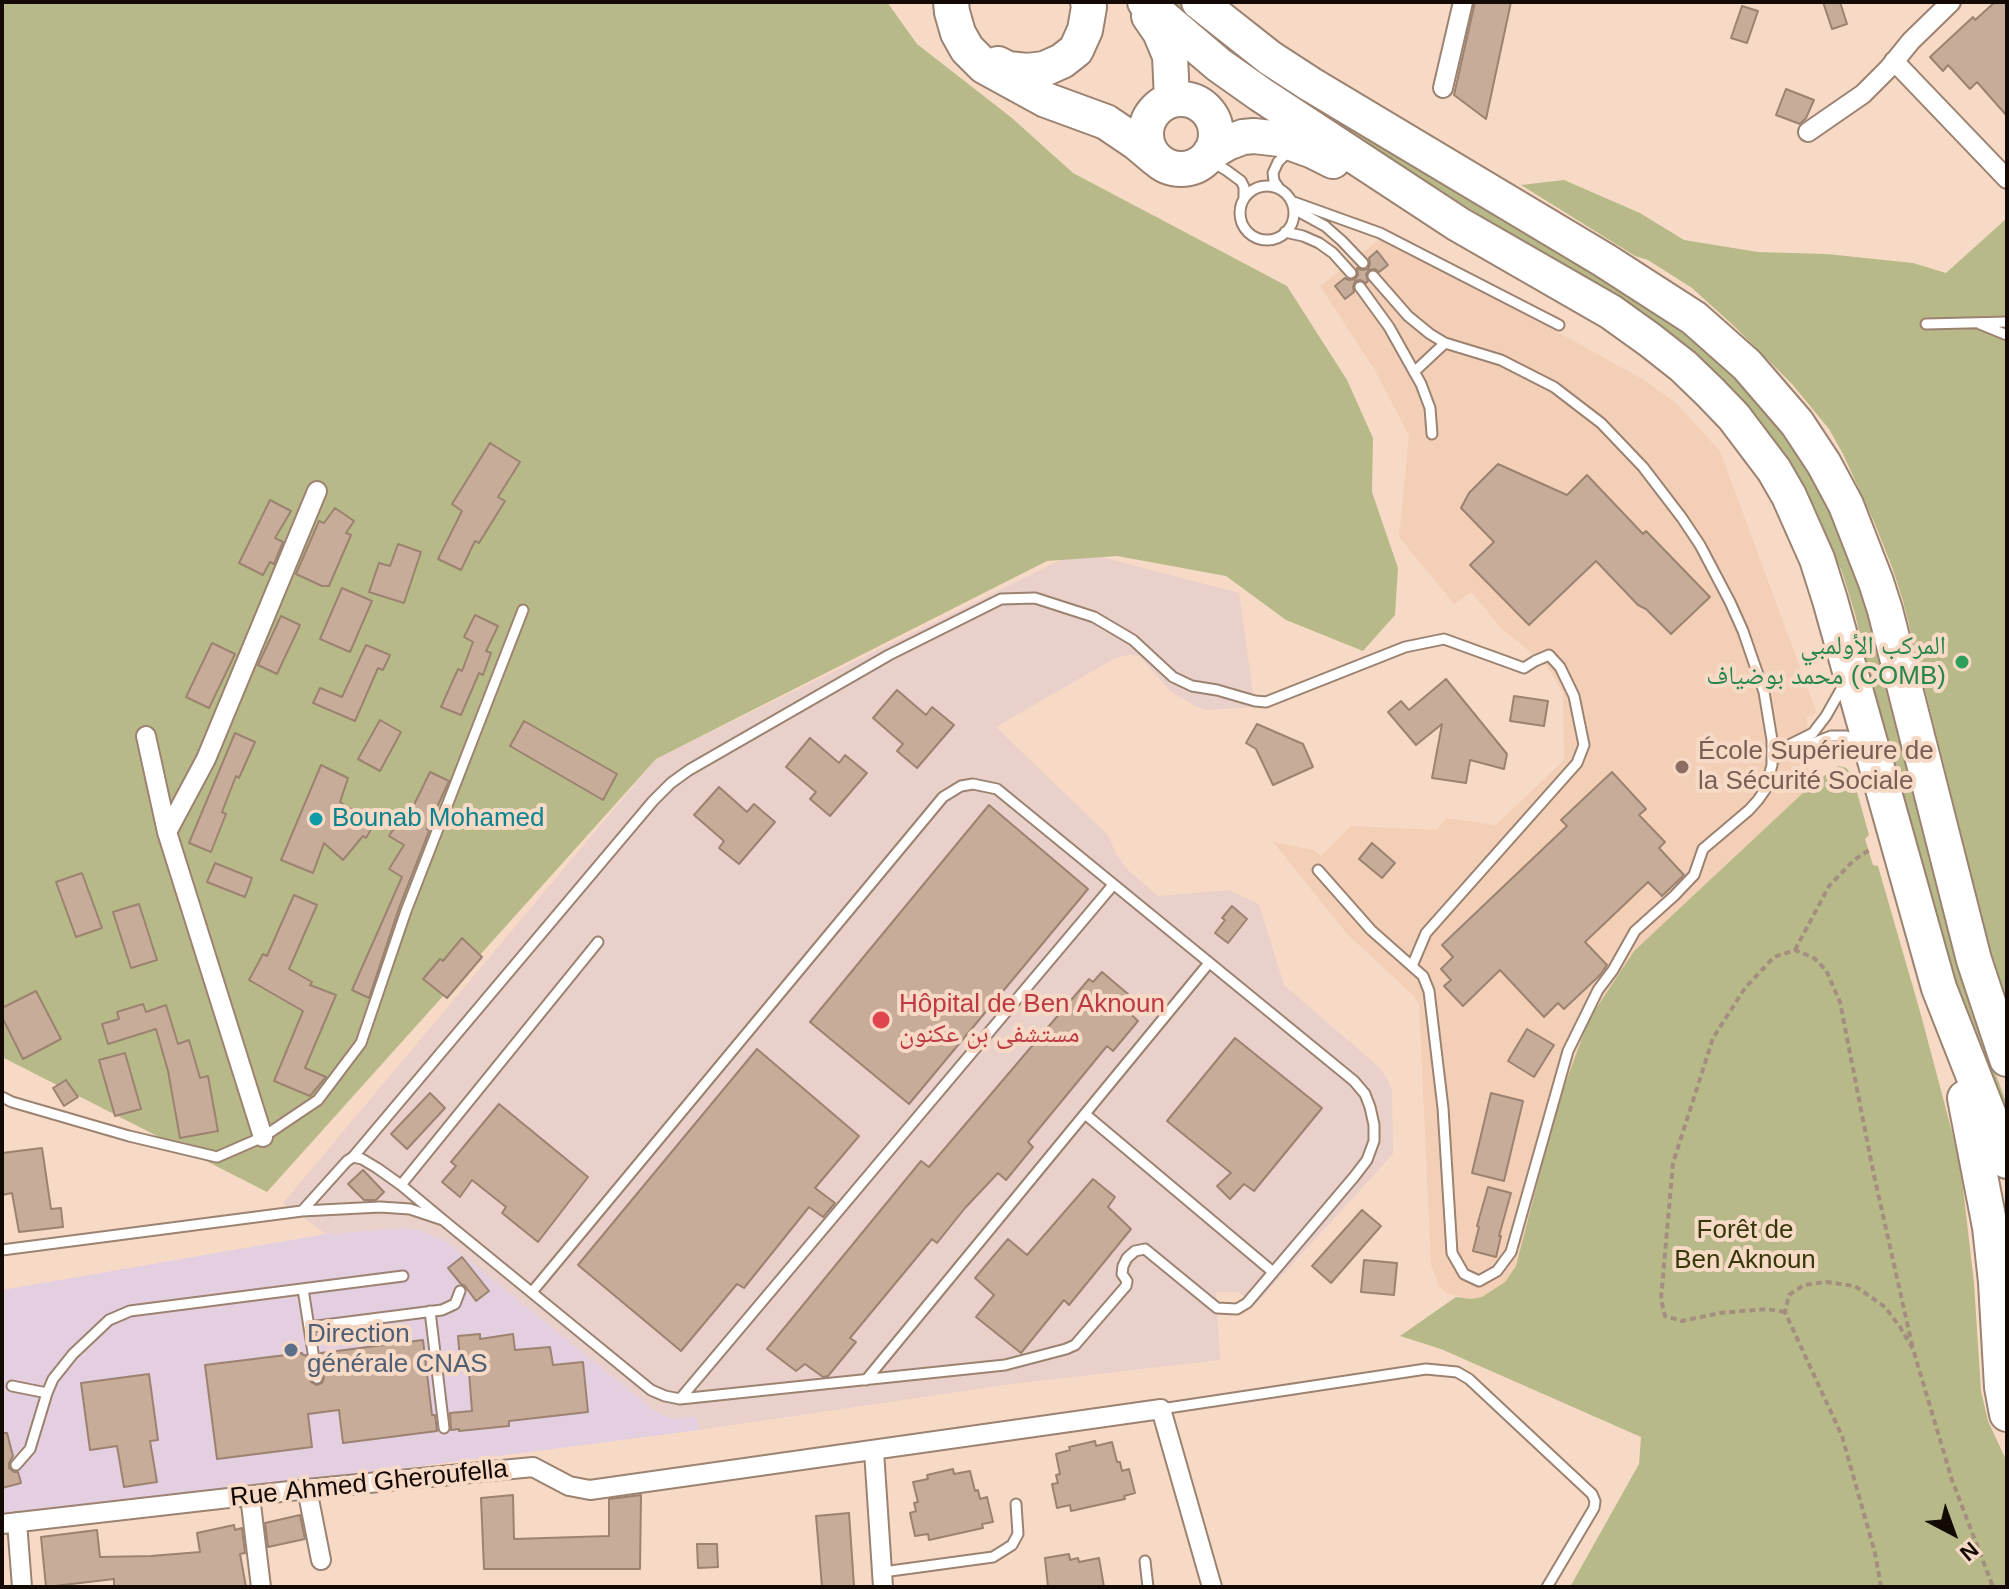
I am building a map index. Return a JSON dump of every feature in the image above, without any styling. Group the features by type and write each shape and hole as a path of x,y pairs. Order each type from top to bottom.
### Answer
{"highway":[{"path":"955,18 979,53 1008,69 1044,69 1076,50 1085,30 1088,2"},
{"path":"1142,2 1170,56 1165,103 1151,115 1147,126 1146,138 1156,159"},
{"path":"1142,2 1229,72 1458,224"},
{"path":"1199,2 1270,58 1645,285 1694,318 1756,375 1790,415 1812,444 1846,505 1876,582 1974,960 2007,1059"},
{"path":"1231,2 1397,134"},
{"path":"955,18 967,49 984,66 1046,100 1106,122 1167,166 1179,169 1191,167 1227,143 1243,137 1280,139 1313,151 1458,224 1611,312 1683,366 1734,417 1774,470 1817,559 1939,988 1969,1115 1990,1227 2007,1414"},
{"path":"1031,91 1049,91 1116,111 1132,112 1183,98 1193,100 1203,105 1215,123 1215,144 1206,158"},
{"path":"1939,988 2007,1161"}],"street":[{"path":"1443,88 1462,7 1444,2"},
{"path":"1808,132 1863,94 1951,2"},
{"path":"1894,61 2007,179"},
{"path":"167,832 206,759 317,491"},
{"path":"146,736 167,832 263,1137"},
{"path":"1161,1409 1212,1587"},
{"name":"Rue Ahmed Gheroufella","path":"10,1523 533,1467 569,1486 590,1490 1161,1409"},
{"path":"874,1451 883,1580"},
{"path":"307,1489 321,1560"},
{"path":"250,1496 261,1587"},
{"path":"10,1523 22,1587"}],"lane":[{"path":"1297,145 1278,162 1273,173 1274,181 1292,205 1325,226 1363,263"},
{"path":"1206,158 1241,181 1244,187 1241,220 1251,235 1269,240 1278,238 1291,225 1292,205"},
{"path":"1244,199 1262,186 1279,188"},
{"path":"1292,205 1380,233 1559,325"},
{"path":"1285,232 1319,243 1351,273"},
{"path":"1318,870 1371,930 1423,976 1429,991 1443,1108 1452,1253 1464,1274 1479,1281 1497,1271 1511,1252 1568,1051 1598,990 1635,931 1694,875 1703,849 1758,800 1769,778 1773,756 1764,692 1743,631 1700,545 1657,484 1601,423 1554,387 1501,360 1445,343 1408,316 1373,276"},
{"path":"1360,287 1389,327 1421,384 1430,408 1432,434"},
{"path":"1926,324 2007,322"},
{"path":"1977,323 2007,335"},
{"path":"1414,372 1445,343"},
{"path":"302,1211 353,1157 671,783 889,655 1001,599 1035,598 1094,617 1133,640 1173,677 1192,686 1255,701 1266,702 1405,647 1444,639 1524,668 1549,655 1560,667 1574,696 1584,745 1577,763 1426,933 1412,966"},
{"path":"2,1097 129,1136 217,1157 263,1137 318,1100 361,1043 406,911 523,610"},
{"path":"1773,756 1818,728 1850,672"},
{"path":"1773,756 1831,736 1853,738 1872,749"},
{"path":"353,1157 362,1159 401,1185 651,1390 680,1399 1005,1365 1066,1349 1075,1345 1126,1286 1127,1281 1122,1274 1127,1258 1135,1251 1145,1249 1217,1308 1237,1309 1247,1303 1367,1160 1374,1141 1374,1125 1365,1094 1354,1081 997,789 973,784 953,790 943,797 532,1292"},
{"path":"680,1399 1113,885"},
{"path":"401,1185 598,942"},
{"path":"866,1380 1209,963"},
{"path":"1085,1114 1273,1272"},
{"path":"2,1250 302,1211 380,1207 410,1209 443,1220"},
{"path":"16,1465 30,1449 53,1379 100,1327 120,1314 403,1276"},
{"path":"303,1289 317,1378"},
{"path":"309,1327 449,1308 455,1304 460,1291"},
{"path":"430,1311 444,1428"},
{"path":"1161,1409 1426,1369 1457,1372 1469,1379 1592,1494 1595,1501 1594,1508 1547,1587"},
{"path":"12,1386 47,1393"},
{"path":"883,1580 993,1557 1012,1545 1018,1534 1016,1504"},
{"path":"1145,1561 1148,1587"}],"path":[{"path":"1795,950 1829,886 1842,871 1868,850 1898,841"},
{"path":"1785,1312 1767,1309 1735,1311 1682,1321 1665,1316 1661,1299 1673,1163 1713,1038 1745,988 1774,957 1795,950 1814,958 1826,970 1840,1002 1873,1171 1913,1349 1952,1480 1993,1587"},
{"path":"1881,1587 1875,1553 1842,1436 1785,1312 1789,1295 1804,1285 1826,1282 1855,1286 1885,1307 1913,1349"}],"shaded area":[{"name":"École Supérieure de la Sécurité Sociale","path":"1379,240 1428,262 1585,347 1644,380 1676,403 1720,451 1817,713 1807,717 1809,778 1805,791 1634,951 1589,1019 1557,1106 1516,1266 1496,1290 1471,1299 1448,1294 1439,1286 1431,1265 1419,1005 1414,996 1347,934 1273,842 1314,850 1321,856 1351,826 1437,830 1446,818 1496,825 1564,760 1563,693 1547,666 1502,629 1471,592 1454,604 1399,537 1409,435 1374,369 1320,286"},
{"name":"Hôpital de Ben Aknoun مستشفى بن عكنون","path":"1079,551 1239,593 1255,707 1208,710 1197,707 1170,691 1139,656 1129,655 1115,658 996,727 1108,835 1116,854 1129,871 1158,896 1229,890 1259,904 1284,985 1379,1067 1392,1090 1393,1154 1255,1305 1238,1292 1216,1292 1220,1360 1012,1384 699,1430 696,1416 671,1418 654,1410 443,1239 416,1229 402,1228 326,1234 283,1203 656,759"},
{"name":"Direction générale CNAS","path":"416,1229 443,1239 654,1410 671,1418 696,1416 699,1430 314,1480 2,1516 2,1290 326,1234"}],"green space":[{"path":"2,2 887,2 917,44 1012,118 1073,173 1287,286 1347,380 1373,438 1372,492 1398,568 1395,615 1363,651 1286,620 1226,576 1117,556 1047,561 656,759 267,1192 2,1057"},
{"path":"1170,2 1181,2 1193,13 1669,319 1722,365 1781,428 1809,470 1827,505 1863,597 1977,1025 2007,1104 2007,1141 1965,1032 1842,572 1807,495 1780,447 1698,355 1674,336 1314,112 1245,65"},
{"name":"المركب الأولمبي محمد بوضياف (COMB)","path":"1564,180 1640,213 1684,240 1758,252 1827,254 1913,263 1946,273 2007,218 2007,1004 1991,955 1903,601 1874,522 1843,454 1829,429 1792,384 1692,288 1521,185"},
{"name":"Forêt de Ben Aknoun","path":"1839,766 1852,774 1869,835 1865,839 1873,865 1878,866 1960,1162 1974,1283 1981,1391 1988,1421 2007,1462 2007,1587 1570,1587 1639,1464 1641,1437 1441,1349 1400,1336 1456,1297 1482,1297 1505,1282 1516,1266 1557,1106 1589,1019 1634,951 1805,791"}],"building":[{"path":"1475,2 1511,2 1486,119 1454,95"},
{"path":"1823,2 1840,2 1847,24 1832,29"},
{"path":"1995,2 2007,2 2007,116 1977,82 1970,89 1948,65 1943,71 1930,57 1973,17 1975,20"},
{"path":"1742,6 1758,11 1747,43 1731,38"},
{"path":"1786,89 1814,100 1800,124 1776,115"},
{"path":"1377,251 1388,265 1379,272 1369,270 1366,283 1355,281 1354,292 1345,299 1335,286 1345,278 1355,279 1357,268 1368,269 1369,258"},
{"path":"490,443 520,462 498,497 505,501 479,543 475,541 461,570 438,559 462,511 452,504"},
{"path":"1498,464 1567,495 1587,475 1643,534 1646,531 1710,597 1671,634 1596,561 1529,625 1470,565 1494,542 1461,508 1469,493"},
{"path":"270,500 291,511 275,538 283,542 274,564 270,562 263,575 239,563"},
{"path":"335,508 354,521 346,533 351,535 329,586 322,586 296,574 319,521 324,523"},
{"path":"398,544 421,552 404,603 369,592 379,563 390,566"},
{"path":"342,588 372,601 350,652 320,639"},
{"path":"475,615 498,626 486,651 491,653 483,675 479,673 461,715 441,707 458,669 462,671 473,642 464,637"},
{"path":"281,616 300,625 277,674 258,665"},
{"path":"212,643 235,654 209,708 186,697"},
{"path":"366,645 390,655 383,670 378,668 355,721 313,703 320,688 342,697"},
{"path":"1446,679 1507,754 1504,769 1470,760 1466,783 1432,778 1442,724 1416,745 1388,712 1401,701 1409,710"},
{"path":"897,690 926,715 932,707 954,725 917,768 897,751 903,744 873,718"},
{"path":"1514,696 1548,701 1544,726 1510,721"},
{"path":"380,720 401,732 380,771 358,759"},
{"path":"524,721 617,774 603,800 510,746"},
{"path":"1257,724 1303,744 1313,767 1273,785 1256,749 1246,743"},
{"path":"235,733 255,742 239,778 236,776 211,852 189,843"},
{"path":"810,738 839,763 845,755 867,773 830,816 810,799 816,792 786,767"},
{"name":"Bounab Mohamed","path":"321,765 348,778 340,802 374,824 366,838 363,836 343,860 324,843 313,873 281,860"},
{"path":"430,772 449,781 427,829 429,831 369,998 352,990 402,877 389,869 404,845 389,836 403,814 408,817"},
{"path":"1612,772 1646,809 1639,815 1665,842 1659,848 1684,875 1662,896 1648,882 1585,942 1607,965 1564,1009 1558,1003 1544,1017 1500,970 1463,1006 1444,986 1451,980 1441,969 1453,957 1442,945 1567,826 1561,820"},
{"path":"719,787 747,812 754,804 775,822 739,864 719,848 724,841 694,815"},
{"path":"989,805 1088,889 909,1104 810,1022"},
{"path":"1372,843 1395,863 1382,878 1359,859"},
{"path":"215,863 252,878 245,897 207,882"},
{"path":"82,873 102,928 76,937 56,882"},
{"path":"294,895 317,905 289,969 312,982 310,985 336,995 305,1068 326,1077 310,1096 274,1081 303,1011 249,980 263,954 267,956"},
{"path":"139,904 157,960 131,968 113,912"},
{"path":"1232,906 1247,919 1228,943 1215,933"},
{"path":"462,938 482,957 447,998 423,979"},
{"path":"1102,972 1128,994 1121,1005 1138,1021 1113,1051 1107,1046 1028,1142 1033,1147 1006,1180 998,1173 937,1243 932,1239 850,1338 856,1342 828,1376 823,1377 805,1364 796,1371 767,1349 921,1161 929,1167 1089,979 1093,982"},
{"path":"36,991 61,1039 23,1059 2,1017 2,1008"},
{"path":"143,1004 146,1012 166,1005 178,1044 189,1040 200,1078 208,1076 218,1131 180,1138 168,1071 156,1029 108,1044 102,1024 119,1019 117,1012"},
{"path":"1527,1029 1554,1045 1534,1077 1508,1061"},
{"path":"1235,1038 1322,1108 1254,1191 1244,1184 1230,1199 1217,1186 1231,1173 1167,1121"},
{"path":"757,1049 859,1136 815,1188 835,1203 823,1217 809,1207 744,1288 737,1284 681,1351 578,1265"},
{"path":"125,1053 141,1109 115,1116 99,1060"},
{"path":"66,1080 78,1097 64,1106 53,1088"},
{"path":"430,1093 445,1108 407,1149 391,1134"},
{"path":"1491,1093 1523,1101 1504,1181 1472,1173"},
{"path":"499,1104 588,1177 538,1242 502,1213 506,1207 472,1180 460,1197 442,1182 456,1166 451,1162"},
{"path":"42,1148 51,1209 61,1208 63,1227 19,1232 12,1193 2,1195 2,1153"},
{"path":"363,1170 384,1192 376,1200 364,1200 348,1184"},
{"path":"1093,1179 1115,1197 1108,1207 1131,1229 1069,1305 1064,1300 1021,1353 976,1317 994,1295 975,1278 1008,1239 1027,1255"},
{"path":"1488,1187 1511,1193 1496,1257 1473,1251"},
{"path":"1362,1210 1381,1226 1331,1283 1312,1266"},
{"path":"462,1257 489,1291 476,1301 448,1268"},
{"path":"1364,1260 1397,1263 1394,1295 1361,1292"},
{"path":"480,1334 480,1339 513,1334 515,1350 550,1347 553,1365 583,1362 588,1412 509,1421 509,1426 451,1430 450,1413 472,1411 468,1359 460,1359 458,1336"},
{"path":"423,1340 432,1415 435,1415 437,1431 343,1443 339,1410 308,1414 312,1447 217,1459 205,1365 302,1353 306,1355 311,1382 317,1385 324,1378 321,1353"},
{"path":"149,1374 158,1440 150,1441 157,1482 124,1487 117,1446 90,1450 81,1383"},
{"path":"2,1433 7,1433 13,1456 9,1468 18,1472 21,1483 2,1488"},
{"path":"1095,1441 1096,1446 1112,1442 1122,1471 1129,1469 1135,1493 1124,1496 1125,1499 1071,1511 1070,1505 1057,1508 1052,1484 1058,1483 1056,1475 1060,1474 1056,1454 1070,1450 1069,1447"},
{"path":"953,1469 954,1474 970,1471 980,1499 987,1497 993,1522 982,1524 983,1528 929,1540 928,1534 915,1536 910,1513 916,1511 914,1503 918,1502 913,1482"},
{"path":"513,1495 514,1539 609,1536 609,1499 641,1495 640,1569 484,1569 481,1498"},
{"path":"849,1513 854,1586 822,1587 816,1516"},
{"path":"300,1515 305,1539 268,1547 265,1523"},
{"path":"234,1525 235,1530 242,1528 245,1553 240,1554 246,1587 114,1587 114,1579 46,1587 41,1537 97,1530 100,1557 151,1556 200,1552 197,1533"},
{"path":"697,1544 717,1544 718,1567 698,1568"},
{"path":"1069,1554 1070,1560 1078,1558 1079,1562 1099,1558 1104,1587 1048,1587 1045,1558"}],"place":[{"name":"المركب الأولمبي محمد بوضياف (COMB)","path":"1962,662"},
{"name":"École Supérieure de la Sécurité Sociale","path":"1682,767"},
{"name":"Bounab Mohamed","path":"316,819"},
{"name":"Hôpital de Ben Aknoun مستشفى بن عكنون","path":"881,1020"},
{"name":"Direction générale CNAS","path":"291,1350"}]}
